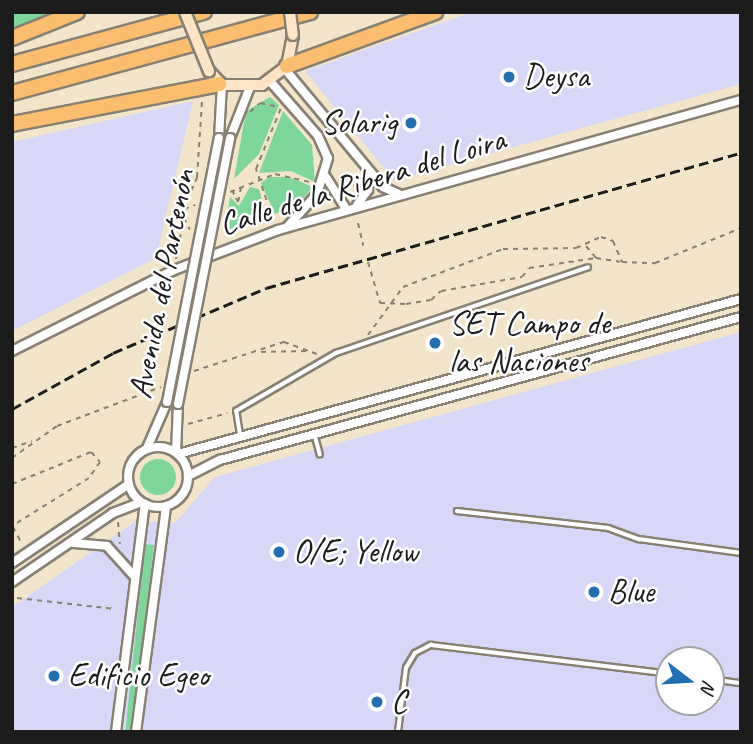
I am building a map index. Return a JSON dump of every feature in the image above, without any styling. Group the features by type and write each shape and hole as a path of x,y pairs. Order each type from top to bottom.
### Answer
{"highway":[{"path":"12,38 77,12"},
{"path":"12,64 205,12"},
{"path":"12,93 310,12"},
{"path":"288,62 435,12"},
{"path":"12,124 220,84"}],"street":[{"path":"185,12 209,71 220,84 250,87 269,80 288,62"},
{"path":"290,12 288,62 362,163 399,194"},
{"path":"269,80 326,146 326,177 350,208 368,190 362,163"},
{"name":"Avenida del Partenón","path":"147,448 167,402 219,138 220,84"},
{"name":"Avenida del Partenón","path":"177,453 178,404 230,138 250,87"},
{"name":"Calle de la Ribera del Loira","path":"12,351 174,270 286,228 399,194 741,100"},
{"path":"286,228 326,177"},
{"path":"116,732 143,503 128,484 130,466 147,448 177,453 240,438 741,299"},
{"path":"188,477 220,460 741,317"},
{"path":"12,582 71,543 143,503 166,506 182,495 188,477 177,453"},
{"path":"12,563 128,484"},
{"path":"136,732 166,506"},
{"path":"71,543 107,546 135,578"}],"lane":[{"path":"240,438 236,411 328,357 367,341 589,267"},
{"path":"315,435 320,454"},
{"path":"457,511 608,528 639,540 741,553"},
{"path":"398,732 406,668 415,653 431,645 655,672"}],"path":[{"path":"157,261 175,241 197,177 202,93"},
{"path":"247,116 260,103 282,106 257,178 274,219"},
{"path":"257,178 292,174 316,186"},
{"path":"335,187 366,184"},
{"path":"232,190 238,202 241,187"},
{"path":"175,241 177,251 184,218 190,230"},
{"path":"358,223 363,245"},
{"path":"368,262 377,300 386,304 432,300 440,291 522,277 529,268 596,258 622,262 655,262 741,229"},
{"path":"367,341 386,304 403,287 503,248 586,246 601,237 613,241 622,262"},
{"path":"586,246 596,258"},
{"path":"182,377 284,342 328,357"},
{"path":"256,353 309,351"},
{"path":"12,448 172,382"},
{"path":"188,424 236,411"},
{"path":"12,458 36,439"},
{"path":"12,484 91,452 100,462 89,478 12,526 21,542"},
{"path":"118,521 119,545"},
{"path":"17,598 115,609"}],"shaded area":[{"path":"472,12 741,12 741,84 394,180 305,71"},
{"path":"193,101 156,258 12,331 12,142"},
{"path":"741,332 741,732 12,732 12,607 136,521 175,523 215,477"}],"green space":[{"path":"12,12 64,12 12,33"},
{"path":"270,97 279,105 259,154 234,179 246,111"},
{"path":"283,111 312,145 315,182 291,171 259,173"},
{"path":"269,177 289,177 313,187 299,203 275,214 261,183"},
{"path":"250,187 259,189 266,215 224,232 230,197 239,206"},
{"path":"158,459 171,464 176,477 171,490 158,495 145,490 140,477 145,464"},
{"path":"145,544 154,545 134,732 125,732"}],"railway":[{"path":"12,409 113,353 266,288 741,153"}],"place":[{"name":"Deysa","path":"509,77"},
{"name":"Solarig","path":"411,123"},
{"name":"SET Campo de las Naciones","path":"435,343"},
{"name":"O/E; Yellow","path":"279,552"},
{"name":"Blue","path":"594,592"},
{"name":"Edificio Egeo","path":"54,676"},
{"name":"C","path":"377,702"}]}
